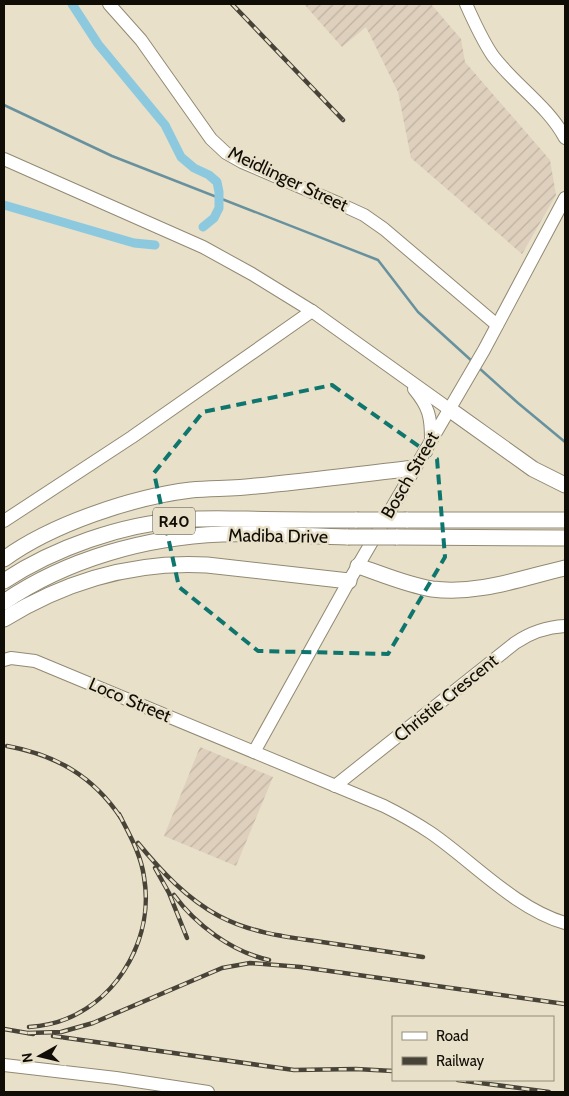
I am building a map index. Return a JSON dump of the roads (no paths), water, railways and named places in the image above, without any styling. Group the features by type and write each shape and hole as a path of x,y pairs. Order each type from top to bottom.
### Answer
{"main road":[{"path":"449,409 533,469 565,485"},
{"path":"4,559 32,542 94,514 152,497 191,490 253,487 414,468"},
{"name":"Madiba Drive","path":"4,581 19,571 91,539 157,523 182,520 565,520"},
{"name":"Madiba Drive","path":"4,602 52,575 91,558 136,545 183,537 223,534 348,537 565,538"},
{"path":"4,619 69,586 98,576 145,566 207,565 349,581"},
{"path":"358,566 411,584 431,588 466,590 507,583 565,568"}],"street":[{"name":"Meidlinger Street","path":"109,4 141,40 211,139 226,153 242,162 364,215 384,229 497,325"},
{"path":"466,4 479,32 494,56 555,123 565,138"},
{"path":"4,160 203,247 252,274 312,311 449,409"},
{"name":"Bosch Street","path":"254,752 349,581 484,350 565,198"},
{"path":"4,521 132,437 312,311"},
{"path":"400,374 422,398 428,409 431,420 431,439"},
{"name":"Christie Crescent","path":"334,786 515,643 530,633 547,627 565,626"},
{"name":"Loco Street","path":"4,660 12,658 35,661 384,806 431,833 516,897 545,916 565,924"},
{"path":"4,1065 116,1078 208,1092"}],"waterway":[{"path":"72,4 98,44 165,125 181,157 194,168 209,175 217,182 219,208 214,218 203,227"},
{"path":"4,105 112,156 378,260 418,312 473,362"},
{"path":"4,205 134,243 155,245"},
{"path":"479,368 565,442"}],"railway":[{"path":"232,4 343,120"},
{"path":"7,746 42,755 72,770 98,790 121,818"},
{"path":"29,1027 66,1019 86,1009 103,996 129,962 138,942 144,921 146,899 144,877 137,852 119,814"},
{"path":"138,843 165,874 185,893 207,909 231,922 282,936 423,957"},
{"path":"155,868 169,893 187,938"},
{"path":"174,895 193,917 216,936 242,951 269,960"},
{"path":"28,1033 61,1032 93,1023 222,968 250,963 301,967 565,1004"},
{"path":"4,1029 33,1034"},
{"path":"53,1036 294,1070 356,1069 392,1071"},
{"path":"466,1081 549,1092"}]}
